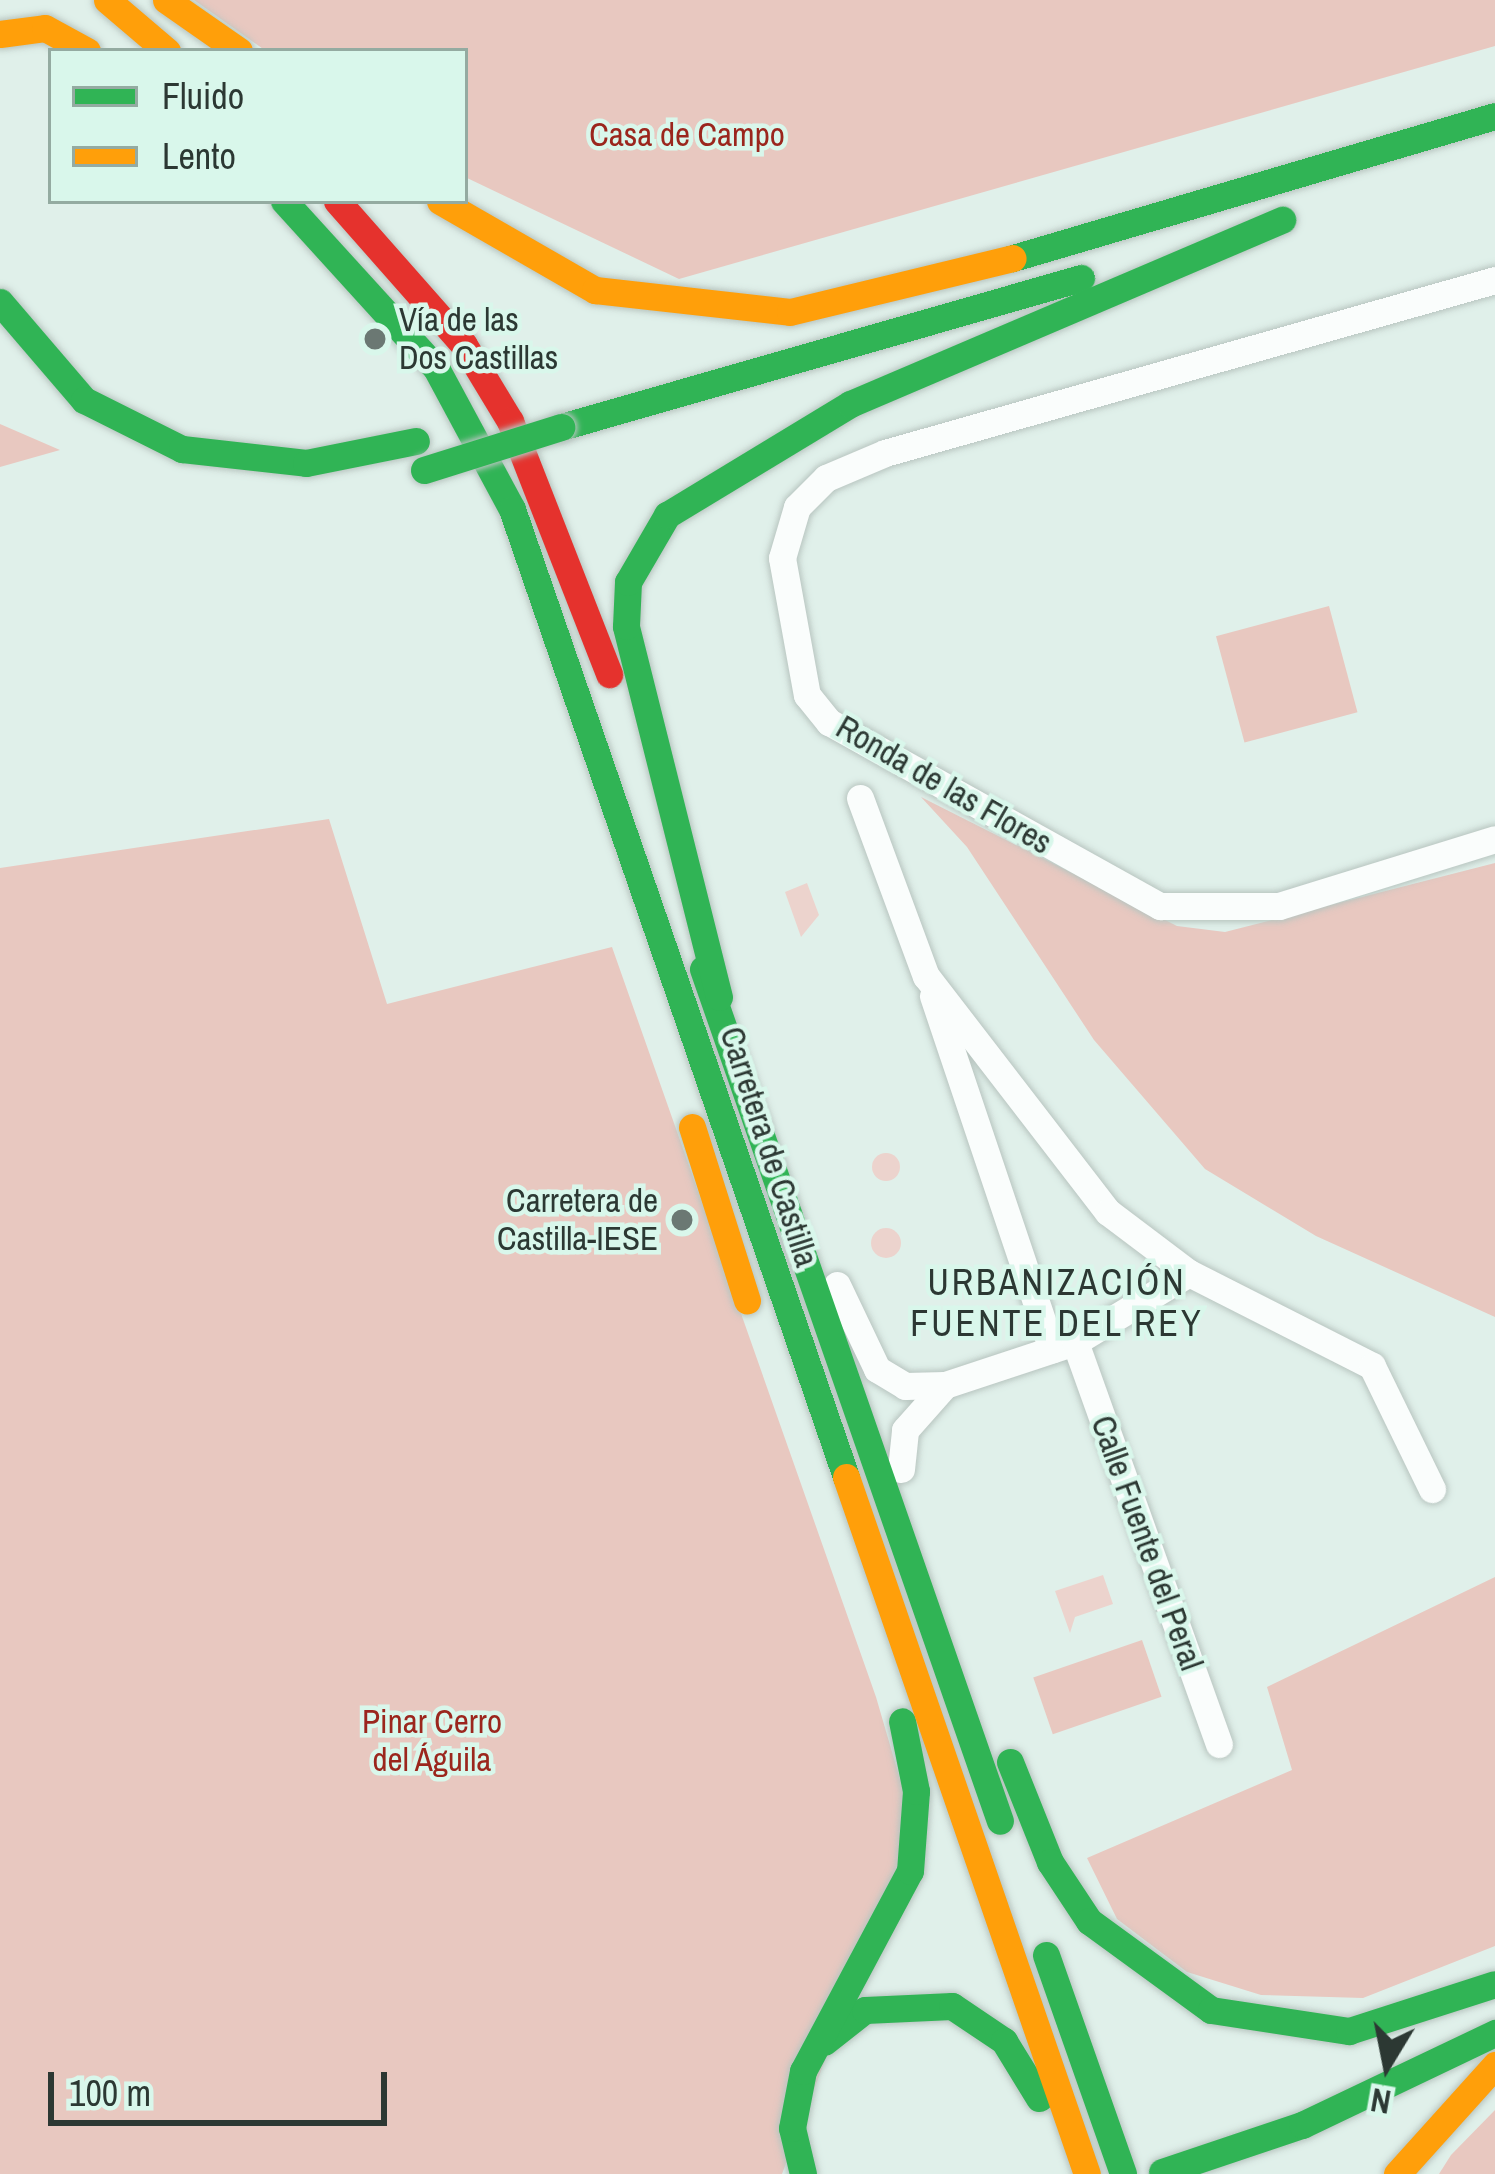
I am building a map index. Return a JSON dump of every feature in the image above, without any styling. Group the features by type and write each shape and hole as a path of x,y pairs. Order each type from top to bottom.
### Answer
{"highway":[{"path":"56,0 112,48"},
{"path":"107,0 163,48"},
{"path":"166,0 235,48"},
{"path":"0,34 45,28 82,48"},
{"path":"0,344 75,421 180,471 312,488 424,470 556,415 1495,116"},
{"path":"1465,159 1495,148"},
{"path":"264,204 328,241"},
{"name":"Carretera de Castilla","path":"287,204 397,317 475,433 560,625 598,749 1087,2174"},
{"name":"Carretera de Castilla","path":"340,204 464,345 535,470 1123,2174"},
{"path":"445,204 595,290 720,312 856,300 1129,230"},
{"path":"0,302 84,400 182,449 306,463 556,415 1324,206"},
{"path":"729,1033 633,671 628,581 667,514 774,443 1282,220"},
{"path":"598,749 701,1162 758,1330"},
{"path":"775,1167 837,1285 901,1469 1050,1862 1089,1921 1154,1978 1211,2010 1292,2030 1408,2018 1495,1984"},
{"path":"790,1418 896,1701 916,1791 903,1897 808,2058 792,2128 803,2174"},
{"path":"960,1627 1154,2173 1345,2107 1495,2033"},
{"path":"808,2058 866,2010 916,2001 965,2012 1026,2065 1066,2174"},
{"path":"1345,2107 1495,2010"},
{"path":"1397,2174 1495,2065"}],"street":[{"name":"Ronda de las Flores","path":"1495,280 885,453 826,478 796,507 782,558 807,695 829,722 1160,906 1279,906 1495,839"},
{"name":"Calle Fuente del Peral","path":"860,798 1063,1346 1219,1744"},
{"path":"926,976 1108,1212 1189,1273 1372,1366 1432,1489"},
{"path":"837,1285 877,1369 905,1386 945,1385 1063,1346 1189,1273"},
{"path":"901,1469 910,1419 945,1385"}],"green space":[{"name":"Casa de Campo","path":"194,0 1495,0 1495,46 679,279 468,178 468,48 262,48"},
{"path":"0,424 60,450 0,467"},
{"path":"1329,606 1357,712 1244,743 1216,636"},
{"path":"921,797 1177,926 1225,932 1495,863 1495,1317 1316,1236 1205,1169 1094,1040 967,847"},
{"name":"Pinar Cerro del Águila","path":"329,819 387,1004 612,947 876,1697 904,1793 903,1854 782,2174 0,2174 0,868"},
{"path":"1495,1577 1495,1946 1363,1998 1261,1995 1187,1972 1117,1919 1087,1858 1292,1770 1267,1687"},
{"path":"1142,1640 1162,1697 1053,1734 1033,1677"},
{"path":"1495,2110 1495,2174 1439,2174 1451,2155"}],"shaded area":[{"path":"807,883 819,915 801,937 785,892"},
{"path":"886,1153 896,1157 900,1167 896,1177 886,1181 876,1177 872,1167 876,1157"},
{"path":"886,1228 901,1243 886,1258 871,1243"},
{"path":"1103,1575 1113,1604 1075,1617 1070,1633 1055,1591"}],"traffic: fast":[{"path":"1013,258 1495,116"},
{"path":"287,204 436,368 512,509 846,1477"},
{"path":"719,997 626,626 628,582 667,515 850,404 1282,220"},
{"path":"561,427 1081,278"},
{"path":"0,302 84,400 182,449 306,463 416,441"},
{"path":"424,470 561,427"},
{"path":"703,969 1000,1821"},
{"path":"803,2174 792,2128 803,2071 910,1871 916,1791 902,1721"},
{"path":"1010,1762 1050,1862 1089,1921 1211,2010 1349,2031 1495,1984"},
{"path":"1046,1955 1123,2174"},
{"path":"824,2042 865,2010 952,2006 1004,2041 1039,2098"},
{"path":"1162,2172 1302,2125 1495,2033"}],"traffic: slow":[{"path":"107,0 163,48"},
{"path":"166,0 235,48"},
{"path":"0,34 45,28 82,48"},
{"path":"445,204 595,290 790,312 1013,258"},
{"path":"692,1127 747,1300"},
{"path":"846,1477 1087,2174"},
{"path":"1397,2174 1495,2065"}],"traffic: jam":[{"path":"340,204 464,345 510,421 609,674"}],"place":[{"name":"Vía de las Dos Castillas","path":"375,339"},
{"name":"Carretera de Castilla-IESE","path":"682,1220"}],"district":[{"name":"URBANIZACIÓN FUENTE DEL REY","path":"1057,1302"}]}
